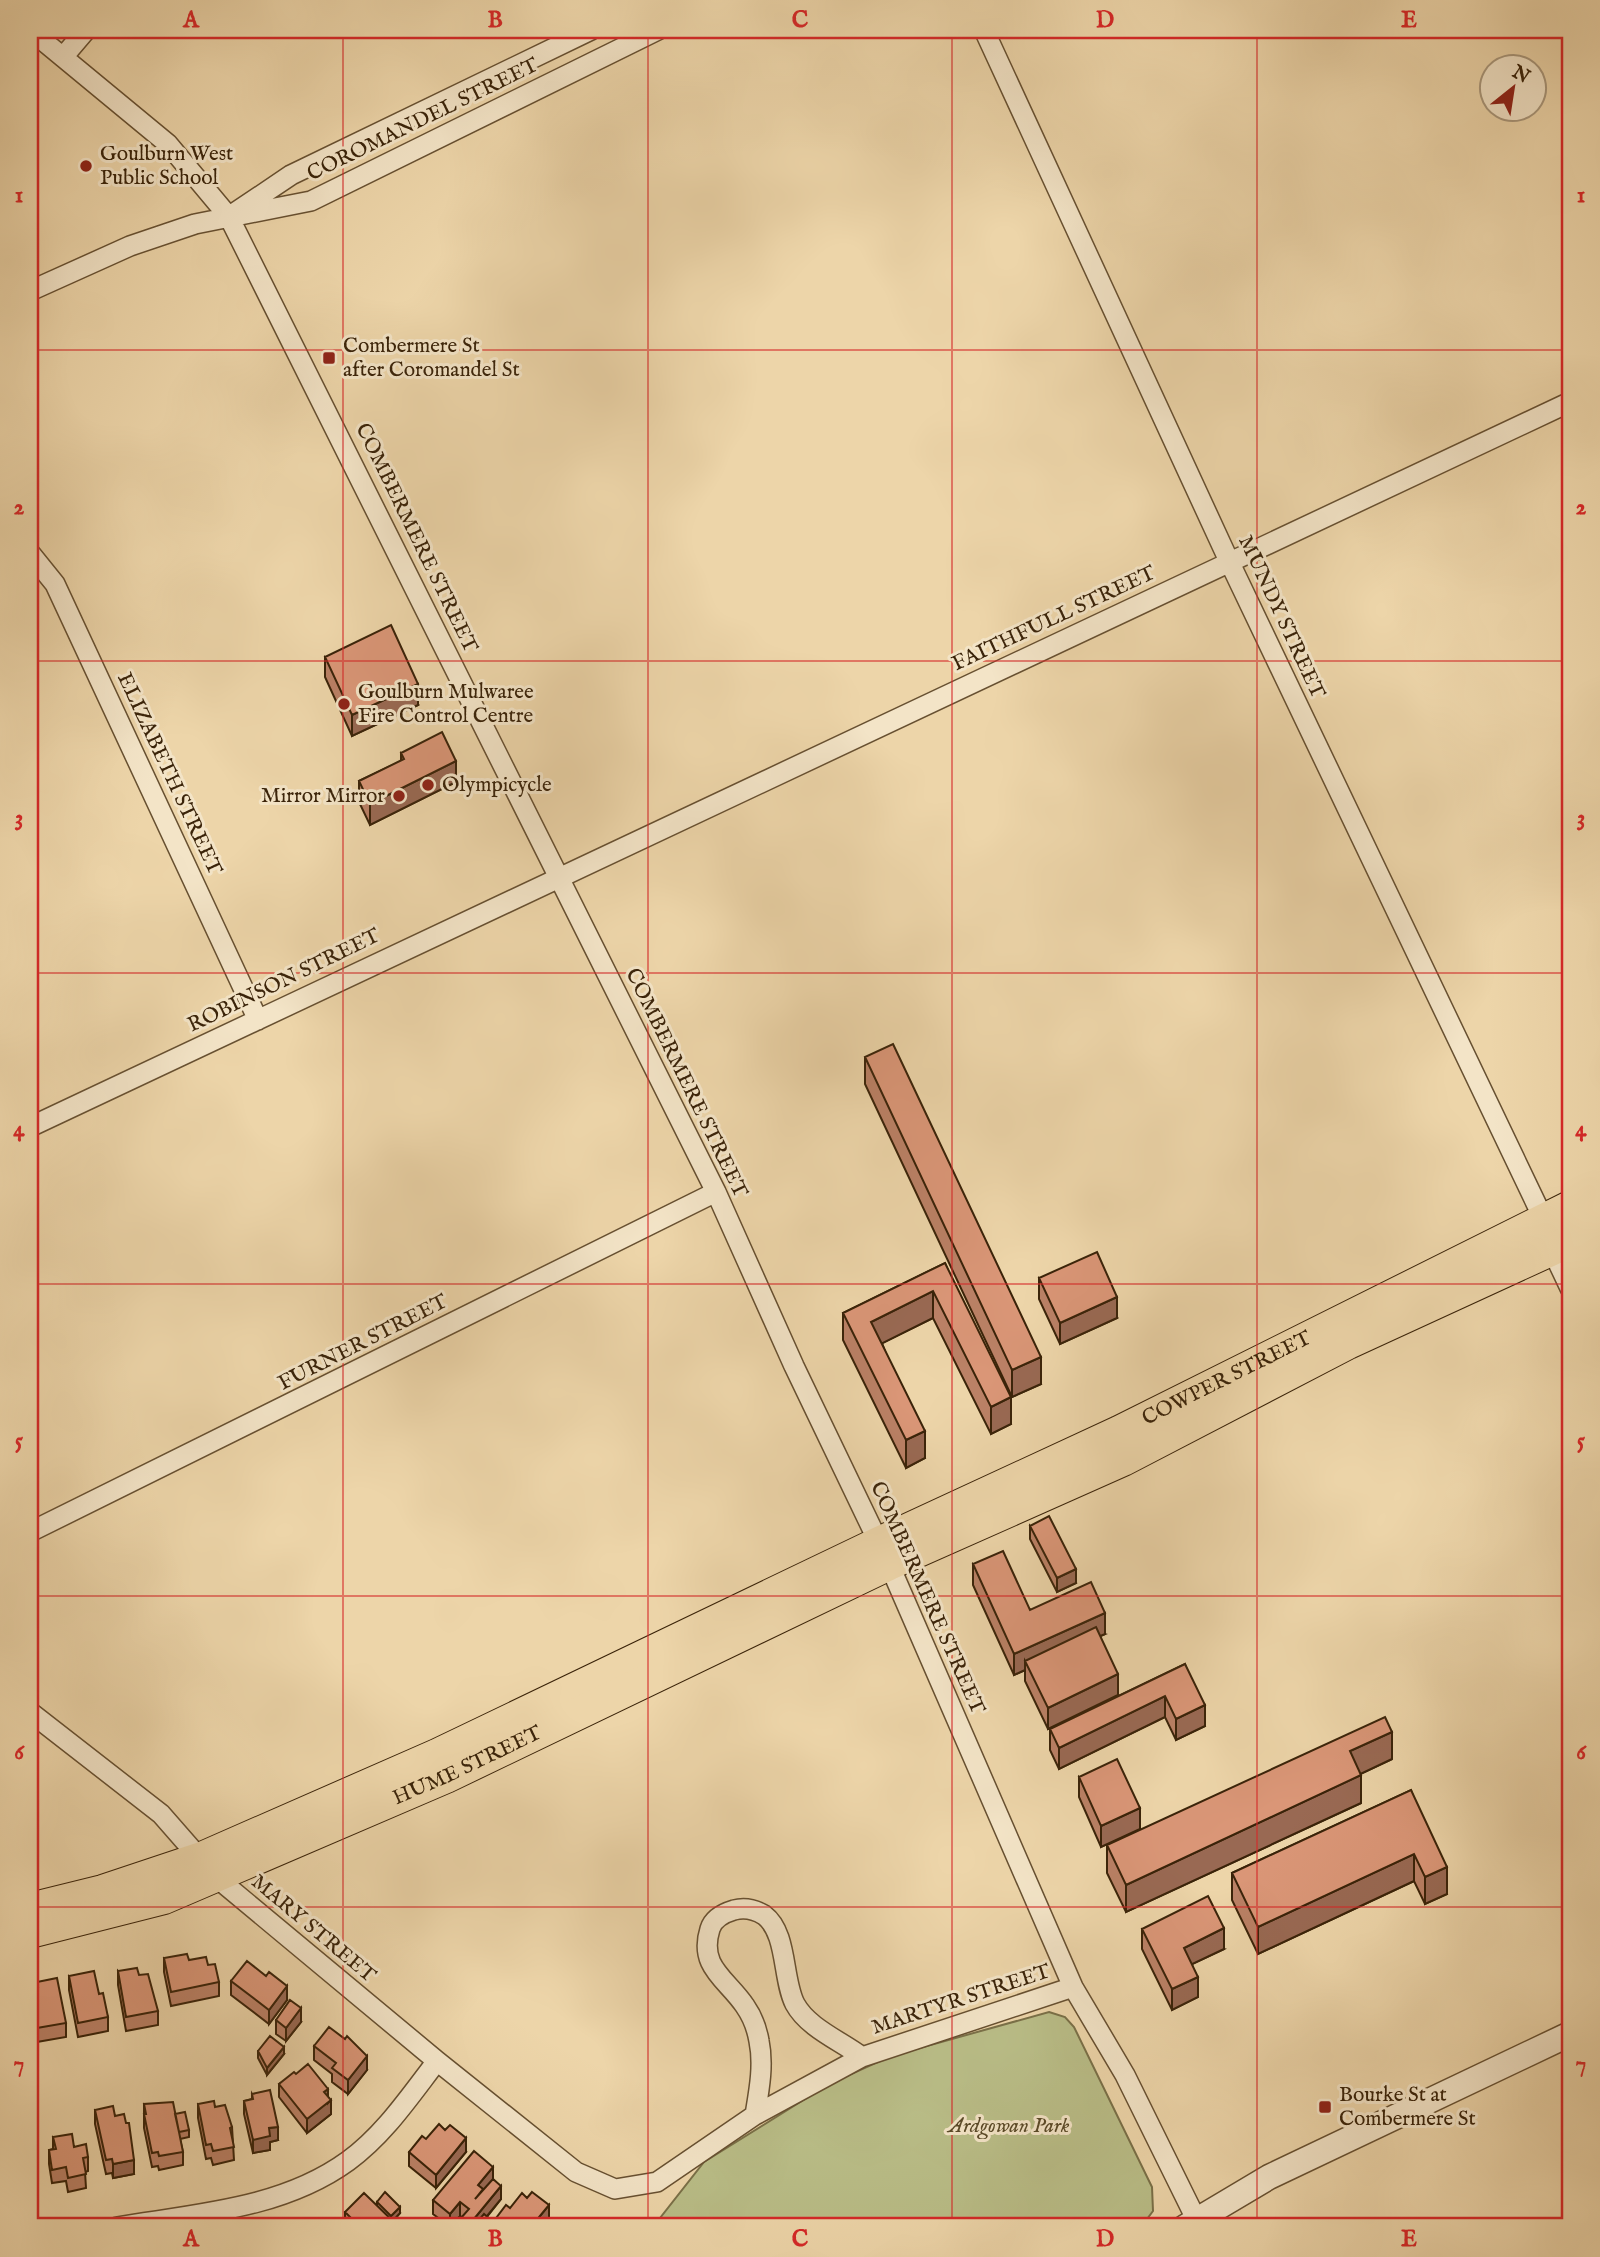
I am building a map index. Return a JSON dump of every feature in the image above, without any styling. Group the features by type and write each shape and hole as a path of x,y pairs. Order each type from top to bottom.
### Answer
{"main road":[{"name":"COWPER STREET","path":"884,1553 1119,1432 1559,1230"},
{"name":"HUME STREET","path":"30,1932 164,1898 209,1868 437,1755 884,1553"},
{"name":"HUME STREET","path":"30,1909 209,1868"}],"street":[{"name":"COMBERMERE STREET","path":"30,30 168,144 229,216 716,1192 794,1366 884,1553 1073,1987 1125,2075 1193,2225"},
{"path":"63,57 86,30"},
{"name":"COROMANDEL STREET","path":"229,216 311,201 657,30"},
{"name":"MUNDY STREET","path":"984,30 1229,561 1559,1230 1570,1288"},
{"path":"589,31 602,57"},
{"name":"COROMANDEL STREET","path":"229,216 291,175 589,31"},
{"path":"437,104 452,132"},
{"path":"30,291 130,246 195,224 229,216"},
{"name":"FAITHFULL STREET","path":"558,878 1570,402"},
{"name":"ELIZABETH STREET","path":"30,553 55,584 258,1020"},
{"name":"ROBINSON STREET","path":"30,1127 558,878"},
{"name":"FURNER STREET","path":"30,1532 716,1192"},
{"name":"MARY STREET","path":"30,1712 161,1814 209,1868 437,2061 576,2172"},
{"name":"MARTYR STREET","path":"755,2115 761,2063 755,2024 745,2006 714,1973 707,1957 707,1938 712,1924 724,1913 753,1909 766,1917 775,1928 788,1987 796,2007 811,2022 862,2057"},
{"name":"MARTYR STREET","path":"576,2172 615,2189 657,2182 755,2115 862,2057 1073,1987"},
{"path":"1193,2225 1269,2178 1570,2034"},
{"path":"117,2227 272,2199 313,2183 348,2161 374,2138 437,2061"}],"green space":[{"name":"Ardgowan Park","path":"1049,2012 1065,2017 1074,2027 1152,2187 1153,2211 1141,2227 653,2227 704,2162 829,2084 891,2056"}],"building":[{"path":"391,625 418,684 352,715 325,657"},
{"path":"442,732 456,761 370,804 359,781 404,759 401,753"},
{"path":"893,1044 1041,1357 1012,1370 865,1057"},
{"path":"1097,1252 1117,1297 1060,1323 1039,1278"},
{"path":"945,1263 1011,1397 991,1407 933,1291 871,1322 925,1431 906,1440 843,1313"},
{"path":"1049,1516 1076,1569 1057,1578 1030,1526"},
{"path":"1003,1551 1030,1610 1091,1582 1105,1613 1014,1654 973,1564"},
{"path":"1096,1627 1118,1674 1048,1708 1025,1661"},
{"path":"1185,1664 1205,1705 1176,1719 1165,1696 1059,1748 1050,1729"},
{"path":"1385,1717 1392,1732 1350,1751 1361,1775 1126,1885 1107,1845"},
{"path":"1117,1759 1140,1808 1101,1826 1079,1777"},
{"path":"1411,1790 1447,1867 1425,1877 1414,1854 1258,1927 1232,1873"},
{"path":"1208,1896 1224,1928 1184,1948 1198,1977 1172,1989 1142,1929"},
{"path":"187,1954 189,1960 206,1957 208,1965 215,1964 219,1982 171,1992 164,1958"},
{"path":"247,1961 266,1976 269,1972 287,1986 269,2010 231,1981"},
{"path":"137,1968 139,1975 148,1974 158,2011 126,2017 118,1971"},
{"path":"94,1971 99,1994 103,1993 108,2017 78,2023 69,1976"},
{"path":"57,1978 66,2023 31,2029 30,1989 38,1987 37,1982"},
{"path":"290,2000 301,2008 286,2028 276,2020"},
{"path":"329,2027 345,2039 347,2036 367,2056 348,2080 332,2068 336,2063 314,2046"},
{"path":"270,2036 284,2047 267,2068 258,2051"},
{"path":"308,2064 328,2089 324,2092 331,2100 307,2119 279,2084"},
{"path":"270,2090 278,2127 269,2128 270,2136 253,2140 244,2101 253,2099 252,2094"},
{"path":"214,2101 215,2107 225,2105 232,2127 234,2147 213,2151 211,2144 206,2145 198,2104"},
{"path":"173,2102 183,2152 159,2156 158,2152 152,2153 144,2104"},
{"path":"113,2106 115,2116 124,2114 126,2123 129,2123 134,2160 113,2164 112,2159 106,2160 95,2110"},
{"path":"185,2112 189,2130 179,2132 175,2114"},
{"path":"439,2124 445,2130 450,2125 466,2138 436,2175 409,2152 422,2136 426,2139"},
{"path":"72,2134 74,2147 86,2144 88,2157 83,2158 86,2174 68,2178 66,2167 52,2170 49,2150 56,2149 53,2137"},
{"path":"30,2136 37,2179 30,2181"},
{"path":"474,2151 493,2167 478,2185 483,2189 475,2199 493,2179 501,2186 469,2225 461,2218 469,2209 460,2202 450,2214 433,2200"},
{"path":"385,2192 400,2207 391,2216 377,2202"},
{"path":"532,2192 549,2205 531,2227 473,2227 484,2214 493,2222 506,2205 510,2208 522,2193 527,2198"},
{"path":"364,2193 399,2227 345,2227 353,2220 345,2212"},
{"path":"421,2219 428,2224 425,2227 414,2227"}],"place":[{"name":"Goulburn West Public School","path":"86,166"},
{"name":"Combermere St after Coromandel St","path":"329,358"},
{"name":"Goulburn Mulwaree Fire Control Centre","path":"344,704"},
{"name":"Olympicycle","path":"428,785"},
{"name":"Mirror Mirror","path":"399,796"},
{"name":"Bourke St at Combermere St","path":"1325,2107"}]}
